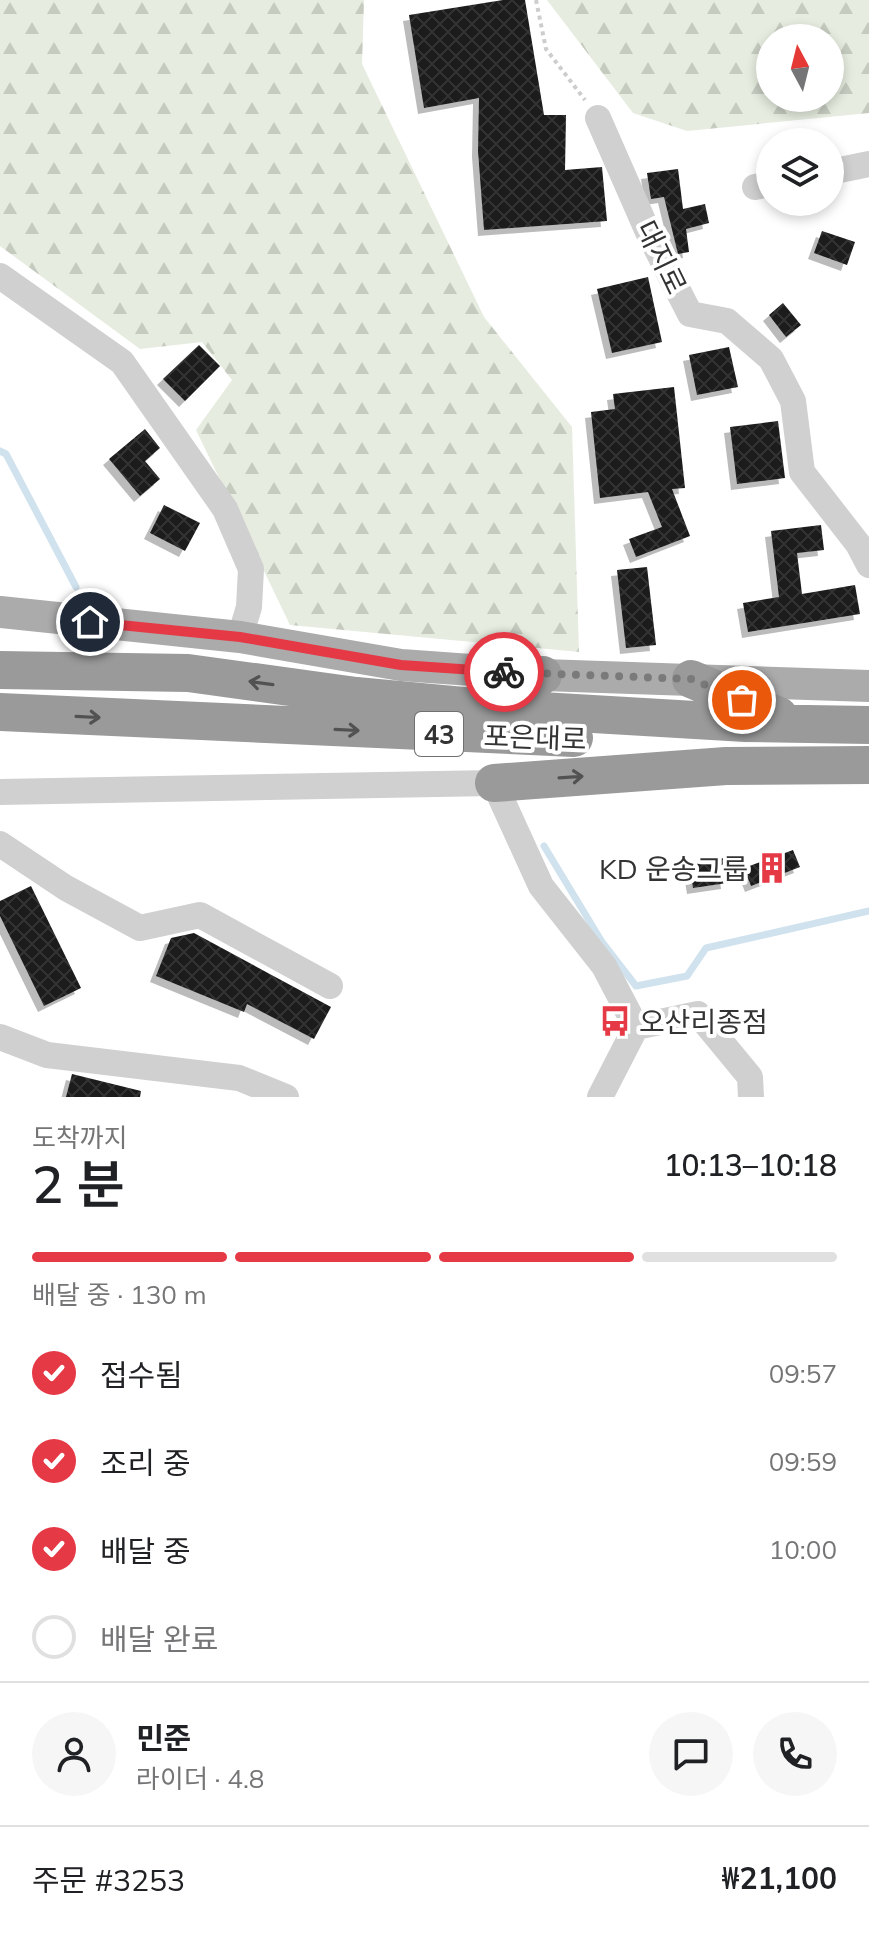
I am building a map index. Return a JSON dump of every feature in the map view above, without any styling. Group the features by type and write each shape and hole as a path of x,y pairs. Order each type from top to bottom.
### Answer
{"highway":[{"name":"포은대로","path":"8,670 188,673 356,696 474,707 746,723 869,725"},
{"path":"474,707 543,675"},
{"path":"691,679 793,722"},
{"name":"포은대로","path":"5,712 461,735 869,747"},
{"path":"494,783 726,766 869,765"}],"main road":[{"path":"0,612 240,637 401,665 543,675 869,686"}],"street":[{"name":"대지로","path":"598,118 648,232 690,314 727,321 771,359 793,401 802,472 867,558"},
{"path":"844,169 869,164"},
{"path":"0,276 122,362 225,509 251,569 249,607 240,637"},
{"path":"812,683 869,669"},
{"path":"0,792 494,783 541,886 604,966 636,1027"},
{"path":"0,844 66,888 140,928 200,915 330,986"},
{"path":"636,1027 698,1014 750,1077 751,1097"},
{"path":"600,1097 636,1027"},
{"path":"0,1037 47,1055 239,1078 286,1097"}],"path":[{"path":"536,0 546,49 598,118"}],"green space":[{"path":"0,0 364,0 362,64 484,317 572,427 579,652 290,625 196,430 232,380 202,342 140,349 0,246"},
{"path":"547,0 869,0 869,113 687,131 633,113"}],"building":[{"path":"503,0 525,0 544,115 566,115 565,170 602,167 607,221 484,230 478,151 479,98 424,108 409,15"},
{"path":"678,169 683,209 705,204 709,223 686,229 689,252 678,254 664,197 651,199 647,173"},
{"path":"822,231 855,242 847,265 814,253"},
{"path":"648,277 662,342 612,353 597,289"},
{"path":"783,303 801,325 786,337 769,315"},
{"path":"199,345 220,366 185,401 163,379"},
{"path":"729,347 738,387 697,395 689,355"},
{"path":"674,387 685,488 672,489 690,536 636,557 629,539 662,527 648,492 600,498 591,412 615,409 613,394"},
{"path":"778,421 785,478 737,484 730,427"},
{"path":"145,429 160,448 145,461 160,479 140,496 109,459"},
{"path":"164,505 200,523 185,551 150,533"},
{"path":"821,525 824,550 797,553 802,594 855,585 860,614 748,632 743,603 779,597 771,531"},
{"path":"647,567 656,645 626,648 617,570"},
{"name":"KD 운송그룹","path":"793,850 800,867 751,886 744,868"},
{"name":"KD 운송그룹","path":"724,858 727,883 693,888 689,863"},
{"path":"31,886 81,988 44,1006 0,916 0,901"},
{"path":"194,933 331,1007 314,1039 247,1004 244,1012 156,976 171,938"},
{"path":"72,1074 141,1091 140,1097 66,1097"}],"waterway":[{"path":"0,451 6,454 76,587"},
{"path":"544,846 602,942 636,986 687,976 706,948 869,911"}],"way so far":[{"path":"504,672 691,679 742,700"}],"place":[{"name":"KD 운송그룹","path":"772,868"},
{"name":"오산리종점","path":"615,1021"}],"route":[{"path":"90,622 240,637 401,665 504,672"}]}
